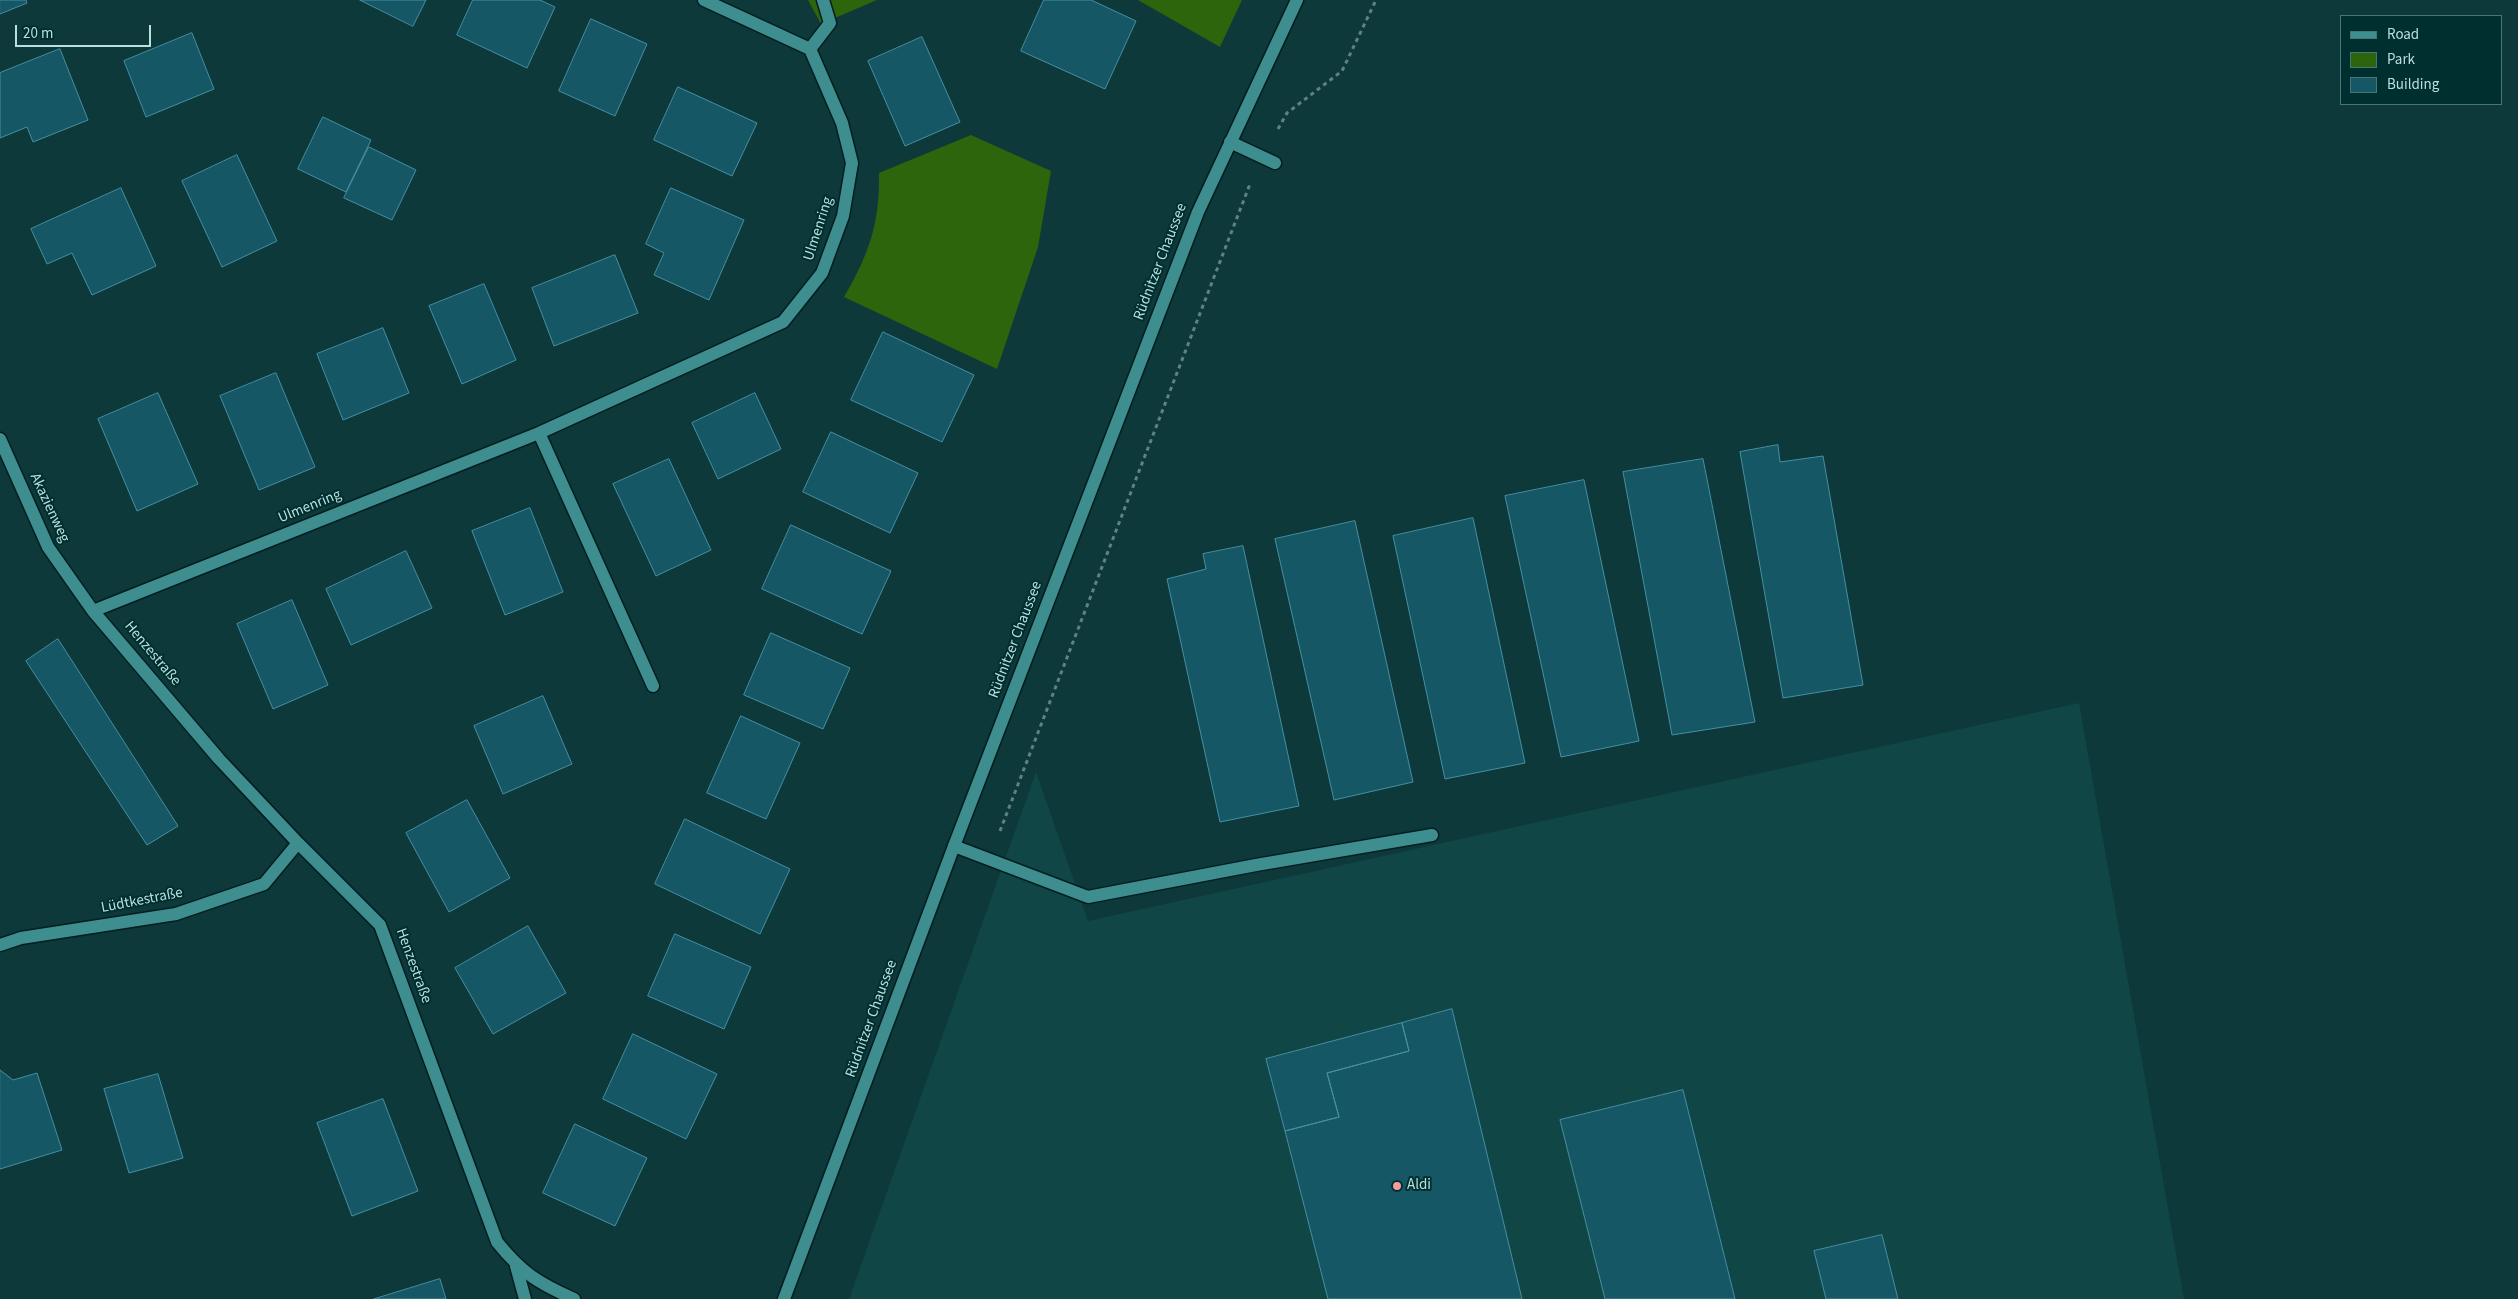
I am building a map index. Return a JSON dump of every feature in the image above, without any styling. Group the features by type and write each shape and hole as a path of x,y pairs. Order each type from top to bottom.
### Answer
{"street":[{"path":"704,0 810,48 830,23 823,0"},
{"name":"Rüdnitzer Chaussee","path":"784,1299 954,846 1194,221 1297,0"},
{"name":"Ulmenring","path":"94,611 539,433 783,322 822,273 843,216 852,163 842,123 810,48"},
{"path":"1230,142 1275,163"},
{"path":"539,433 653,686"},
{"name":"Akazienweg","path":"0,439 48,547 94,611"},
{"name":"Henzestraße","path":"94,611 218,759 298,843 380,924 497,1242 516,1266 543,1285 574,1299"},
{"path":"954,846 1088,897 1256,865 1432,835"},
{"name":"Lüdtkestraße","path":"0,945 21,938 176,914 264,884 298,843"},
{"path":"516,1266 525,1299"}],"path":[{"path":"989,860 1255,170 1287,113 1342,71 1376,0"}],"shaded area":[{"path":"2079,703 2184,1299 849,1299 1036,772 1088,921"}],"green space":[{"path":"808,0 877,0 821,24"},
{"path":"1138,0 1242,0 1220,47"},
{"path":"971,135 1051,171 1038,247 997,369 844,297 860,267 871,238 879,191 879,173"}],"building":[{"path":"0,0 26,0 27,3 0,14"},
{"path":"360,0 426,0 413,26"},
{"path":"473,0 540,0 555,7 527,68 457,35"},
{"path":"1044,0 1091,0 1136,21 1105,89 1021,51"},
{"path":"591,19 647,44 615,116 559,91"},
{"path":"192,33 214,89 146,117 124,61"},
{"path":"922,37 960,122 905,146 868,61"},
{"path":"60,49 88,120 33,142 27,127 0,138 0,73"},
{"path":"678,87 757,123 732,176 654,140"},
{"path":"323,117 371,140 346,192 298,169"},
{"path":"369,147 416,170 392,220 344,198"},
{"path":"237,155 277,241 222,267 182,181"},
{"path":"121,188 156,266 92,295 72,253 47,264 31,229"},
{"path":"671,188 744,220 709,300 654,275 664,253 646,244"},
{"path":"615,255 638,313 554,346 532,288"},
{"path":"484,284 516,360 462,384 429,306"},
{"path":"383,328 409,393 343,420 317,354"},
{"path":"883,332 974,375 942,442 851,400"},
{"path":"276,373 315,467 259,490 220,396"},
{"path":"158,393 198,484 137,511 98,419"},
{"path":"755,393 781,449 718,479 692,423"},
{"path":"831,432 918,473 890,533 803,492"},
{"path":"1778,445 1780,462 1823,456 1863,685 1783,698 1740,452"},
{"path":"669,459 711,550 656,576 613,484"},
{"path":"1703,459 1755,722 1672,735 1623,472"},
{"path":"1584,480 1639,741 1561,757 1505,496"},
{"path":"530,508 563,592 505,615 472,531"},
{"path":"1473,518 1525,763 1445,779 1393,536"},
{"path":"1355,521 1413,782 1334,800 1275,539"},
{"path":"791,525 891,571 862,634 762,589"},
{"path":"1243,546 1299,806 1220,822 1167,579 1206,569 1203,554"},
{"path":"406,551 432,608 351,645 326,589"},
{"path":"292,600 328,685 273,709 237,624"},
{"path":"771,633 850,668 823,729 744,695"},
{"path":"58,639 178,826 147,845 26,661"},
{"path":"543,696 572,764 503,794 474,726"},
{"path":"741,716 800,743 766,819 707,793"},
{"path":"467,800 510,878 449,912 406,833"},
{"path":"685,819 790,869 760,934 655,884"},
{"path":"528,926 566,993 493,1034 455,968"},
{"path":"675,934 751,967 724,1029 648,996"},
{"name":"Aldi","path":"1452,1009 1522,1299 1328,1299 1285,1131 1339,1117 1327,1073 1409,1051 1402,1023"},
{"path":"1402,1023 1409,1051 1327,1073 1339,1117 1285,1131 1266,1059"},
{"path":"633,1034 717,1074 686,1139 603,1099"},
{"path":"0,1070 13,1080 37,1073 62,1150 0,1169"},
{"path":"158,1074 183,1158 129,1173 104,1089"},
{"path":"1683,1090 1735,1299 1605,1299 1560,1120"},
{"path":"383,1099 418,1191 352,1216 317,1123"},
{"path":"575,1124 647,1158 615,1226 543,1193"},
{"path":"1882,1235 1898,1299 1826,1299 1814,1251"},
{"path":"440,1279 446,1299 374,1299"}],"place":[{"name":"Aldi","path":"1397,1186"}]}
